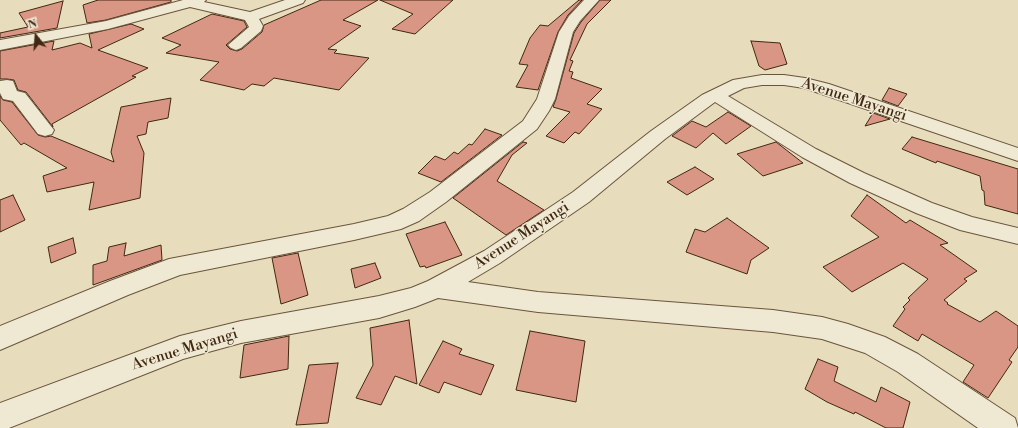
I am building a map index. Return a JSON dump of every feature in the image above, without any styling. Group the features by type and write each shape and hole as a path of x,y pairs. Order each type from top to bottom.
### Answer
{"street":[{"path":"0,45 108,25 195,2 251,17 298,0"},
{"path":"0,338 119,288 177,266 354,232 393,223 411,215 438,197 530,125 546,99 566,32 574,19 592,0"},
{"path":"236,46 256,28 251,17"},
{"name":"Avenue Mayangi","path":"0,417 194,344 241,332 379,306 415,297 437,288 492,257 581,197 658,135 715,95 739,84 762,80 784,80 805,83 1018,155"},
{"path":"0,86 7,85 9,95 19,97 45,130"},
{"path":"715,95 809,153 858,178 924,208 968,224 1018,236"},
{"path":"437,288 538,302 773,321 835,332 875,345 908,363 1004,428"}],"building":[{"path":"98,0 171,0 171,2 106,20 87,23 83,5"},
{"path":"321,0 378,0 343,20 361,26 328,49 337,50 334,53 369,58 339,90 274,78 264,86 252,84 244,90 200,80 219,62 166,53 181,45 162,38 212,14 244,21 247,27 226,45 230,49 237,51 242,49 262,32 264,25"},
{"path":"380,0 453,0 415,34 392,29 413,14"},
{"path":"579,0 582,0 568,15 558,32 538,90 516,87 528,65 519,64 530,38 540,25 548,26"},
{"path":"600,0 611,0 587,24 570,60 573,61 569,71 573,72 571,78 602,89 587,104 602,109 579,134 575,132 564,143 546,136 570,112 553,107 574,33 581,22"},
{"path":"63,1 57,28 0,38 0,33 28,27 19,13"},
{"path":"131,24 144,29 98,50 148,68 132,76 136,77 52,124 53,127 26,92 18,90 14,80 0,79 0,51 54,41 52,50 80,43 92,48 89,34"},
{"path":"751,41 780,43 787,64 765,70 759,66"},
{"path":"889,88 907,94 898,106 882,100"},
{"path":"0,96 3,100 12,102 38,135 45,137 51,136 114,162 111,152 121,107 171,98 168,118 148,122 146,134 137,136 144,153 140,198 89,210 94,182 47,192 43,176 67,168 24,143 21,145 0,120"},
{"path":"728,112 751,126 726,144 713,133 696,148 672,136 692,121 706,127"},
{"path":"873,113 890,119 865,126"},
{"path":"485,129 502,135 441,182 418,173 435,156 445,160 454,152 458,154 469,144 472,145"},
{"path":"912,137 1018,169 1018,214 985,205 984,191 982,190 980,176 937,161 936,163 902,149"},
{"path":"523,142 527,143 512,155 497,181 544,210 506,235 453,198"},
{"path":"776,142 803,163 763,176 737,154"},
{"path":"695,167 714,179 687,195 667,182"},
{"path":"13,195 25,220 0,232 0,200"},
{"path":"867,195 906,223 910,220 948,243 940,245 977,271 964,279 967,281 944,300 948,303 947,304 980,322 996,311 1018,326 1018,347 1009,360 1012,362 988,398 963,382 974,365 922,334 918,341 893,326 905,309 903,307 910,300 908,298 928,279 903,263 852,292 823,267 879,237 851,216"},
{"path":"727,218 769,248 751,260 747,274 686,252 695,229 705,232"},
{"path":"445,222 462,255 426,268 425,266 420,267 406,234"},
{"path":"73,238 76,253 51,263 48,247"},
{"path":"126,243 124,256 161,245 162,260 93,285 93,265 107,261 109,247"},
{"path":"298,253 308,295 281,304 272,258"},
{"path":"375,263 381,278 355,288 351,269"},
{"path":"409,320 417,384 395,376 381,405 356,398 373,365 370,328"},
{"path":"530,331 585,341 576,402 516,390"},
{"path":"289,336 288,369 240,378 244,345"},
{"path":"443,341 462,349 459,354 494,365 481,395 444,382 439,393 419,385"},
{"path":"818,359 838,367 834,381 876,402 881,387 910,402 903,428 886,428 855,412 854,414 827,402 805,389"},
{"path":"338,363 328,423 296,425 309,365"}]}
